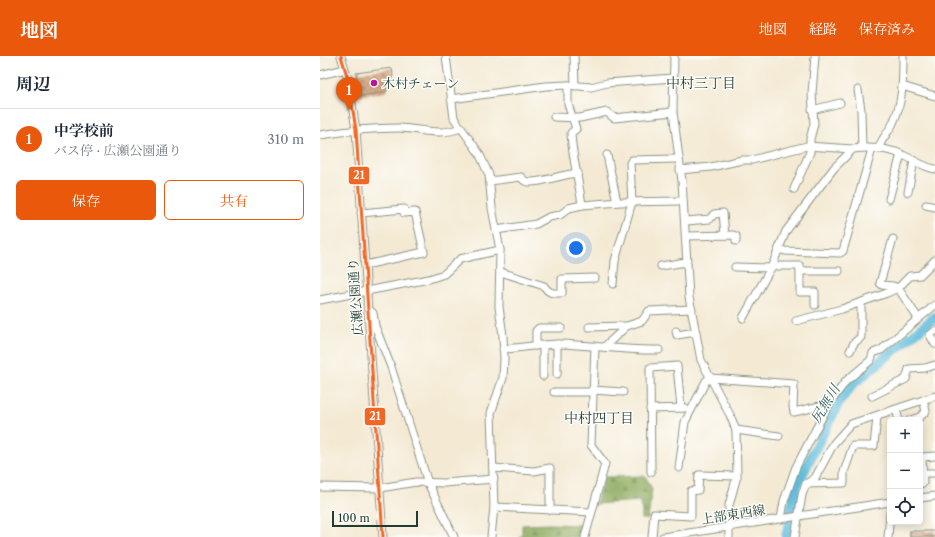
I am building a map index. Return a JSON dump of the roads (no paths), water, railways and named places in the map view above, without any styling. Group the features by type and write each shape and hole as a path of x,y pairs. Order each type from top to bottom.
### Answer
{"street":[{"name":"広瀬公園通り","path":"340,56 345,70 356,130 383,537"},
{"path":"446,56 454,118 478,153 490,181 500,250 501,272 499,307 504,336 504,378 491,412 494,479 494,507 491,537"},
{"path":"574,56 571,85 571,118 576,129 571,133 572,153 578,173 582,205"},
{"path":"674,56 673,112 686,221 686,262 692,309 701,360 730,415 736,430 736,476 729,505 729,537"},
{"path":"794,189 810,152 814,124 812,93 815,56"},
{"path":"779,248 786,251 840,254 843,252 875,148 893,123 902,86 903,56"},
{"path":"320,75 345,70"},
{"path":"451,99 571,85 591,87 615,82 673,78"},
{"path":"902,86 935,96"},
{"path":"858,90 862,99 864,128 862,148"},
{"path":"812,110 840,103"},
{"path":"554,117 571,118 607,112 614,118 673,112"},
{"path":"320,135 356,130 397,128 429,132 460,128"},
{"path":"680,170 711,167 810,146 875,148 901,154 935,169"},
{"path":"743,318 771,267 786,231 810,198 853,148"},
{"path":"889,199 896,186 901,154"},
{"path":"607,155 617,202"},
{"path":"613,284 615,261 632,202 630,163 632,160 678,159"},
{"path":"908,192 914,161"},
{"path":"490,181 521,178 524,181 529,182 578,173"},
{"path":"496,230 536,224 549,217 560,214 568,208 582,205 617,202 683,201"},
{"path":"926,205 935,207"},
{"path":"361,213 397,208 404,209 404,213 415,212 424,252 365,265"},
{"path":"686,221 710,220 714,214 723,213 725,235"},
{"path":"686,236 736,236 736,241"},
{"path":"893,239 880,283 882,285 898,288 918,318"},
{"path":"320,300 429,279 444,274 460,259 500,250"},
{"path":"796,321 861,303 898,288 910,276 920,274 935,260"},
{"path":"661,266 686,262"},
{"path":"735,267 800,266 800,292 815,292 815,305"},
{"path":"800,271 840,271"},
{"path":"501,272 544,286 547,291 552,293 562,293 562,279 595,278"},
{"path":"850,351 854,343 861,337 861,303"},
{"path":"782,519 784,501 796,467 839,388 871,360 873,353 881,350 935,305"},
{"path":"368,309 373,313 375,326 386,350 428,483 454,537"},
{"path":"589,327 637,324 649,311 652,310 692,309"},
{"path":"604,347 625,324"},
{"path":"543,376 536,331 539,328 561,328"},
{"path":"676,331 677,335 696,332"},
{"path":"935,331 930,335 935,344"},
{"path":"504,350 557,344 595,346 634,351 659,350"},
{"path":"557,344 557,374"},
{"path":"585,537 591,512 603,477 605,464 591,445 592,389 595,346"},
{"path":"872,396 906,379 909,369 925,368 935,364"},
{"path":"651,472 650,368 678,366 681,408"},
{"path":"679,468 685,422 706,381 710,378 794,384 794,412 829,404"},
{"path":"554,392 592,389 623,390"},
{"path":"795,537 797,517 806,484 815,478 834,443 851,424 935,396"},
{"path":"920,417 926,411 923,400"},
{"path":"650,409 691,409"},
{"path":"896,410 898,417"},
{"path":"806,484 844,482 844,472 853,446 874,446 877,416"},
{"path":"736,430 779,436"},
{"path":"923,457 935,456"},
{"path":"493,468 534,471 550,468 550,510"},
{"path":"923,473 935,473"},
{"path":"652,537 654,514 690,516 690,491 698,490 699,475 736,476"},
{"path":"320,487 380,488 416,482 428,483 494,479"},
{"path":"923,498 935,496"},
{"path":"797,517 887,502"},
{"path":"494,507 591,512"},
{"name":"上部東西線","path":"663,537 797,517"},
{"path":"888,537 889,525"}],"waterway":[{"name":"尻無川","path":"786,537 796,487 839,402 854,383 935,317"}],"place":[{"name":"木村チェーン","path":"374,83"},
{"name":"中学校前","path":"349,110"}],"district":[{"name":"中村三丁目","path":"701,83"},
{"name":"中村四丁目","path":"599,418"}]}
